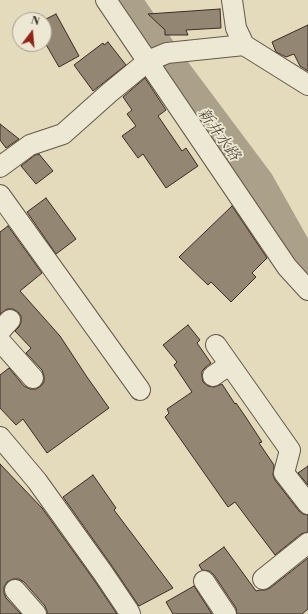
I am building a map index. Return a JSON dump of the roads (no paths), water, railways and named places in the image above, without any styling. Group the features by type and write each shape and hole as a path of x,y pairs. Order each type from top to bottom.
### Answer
{"street":[{"path":"106,0 287,267 308,290"},
{"path":"232,0 236,28 244,45 308,85"},
{"path":"0,167 30,145 63,134 108,93 148,61 167,53 244,45"},
{"path":"0,195 140,390"},
{"path":"0,341 33,378"},
{"path":"216,345 290,450 284,473 308,504"},
{"path":"213,376 229,365"},
{"path":"0,437 37,481 103,573 130,614"},
{"path":"263,579 308,543"},
{"path":"204,581 226,614"},
{"path":"15,590 36,614"}],"waterway":[{"name":"新井水路","path":"120,0 172,74 255,185 301,267 308,274"}]}
